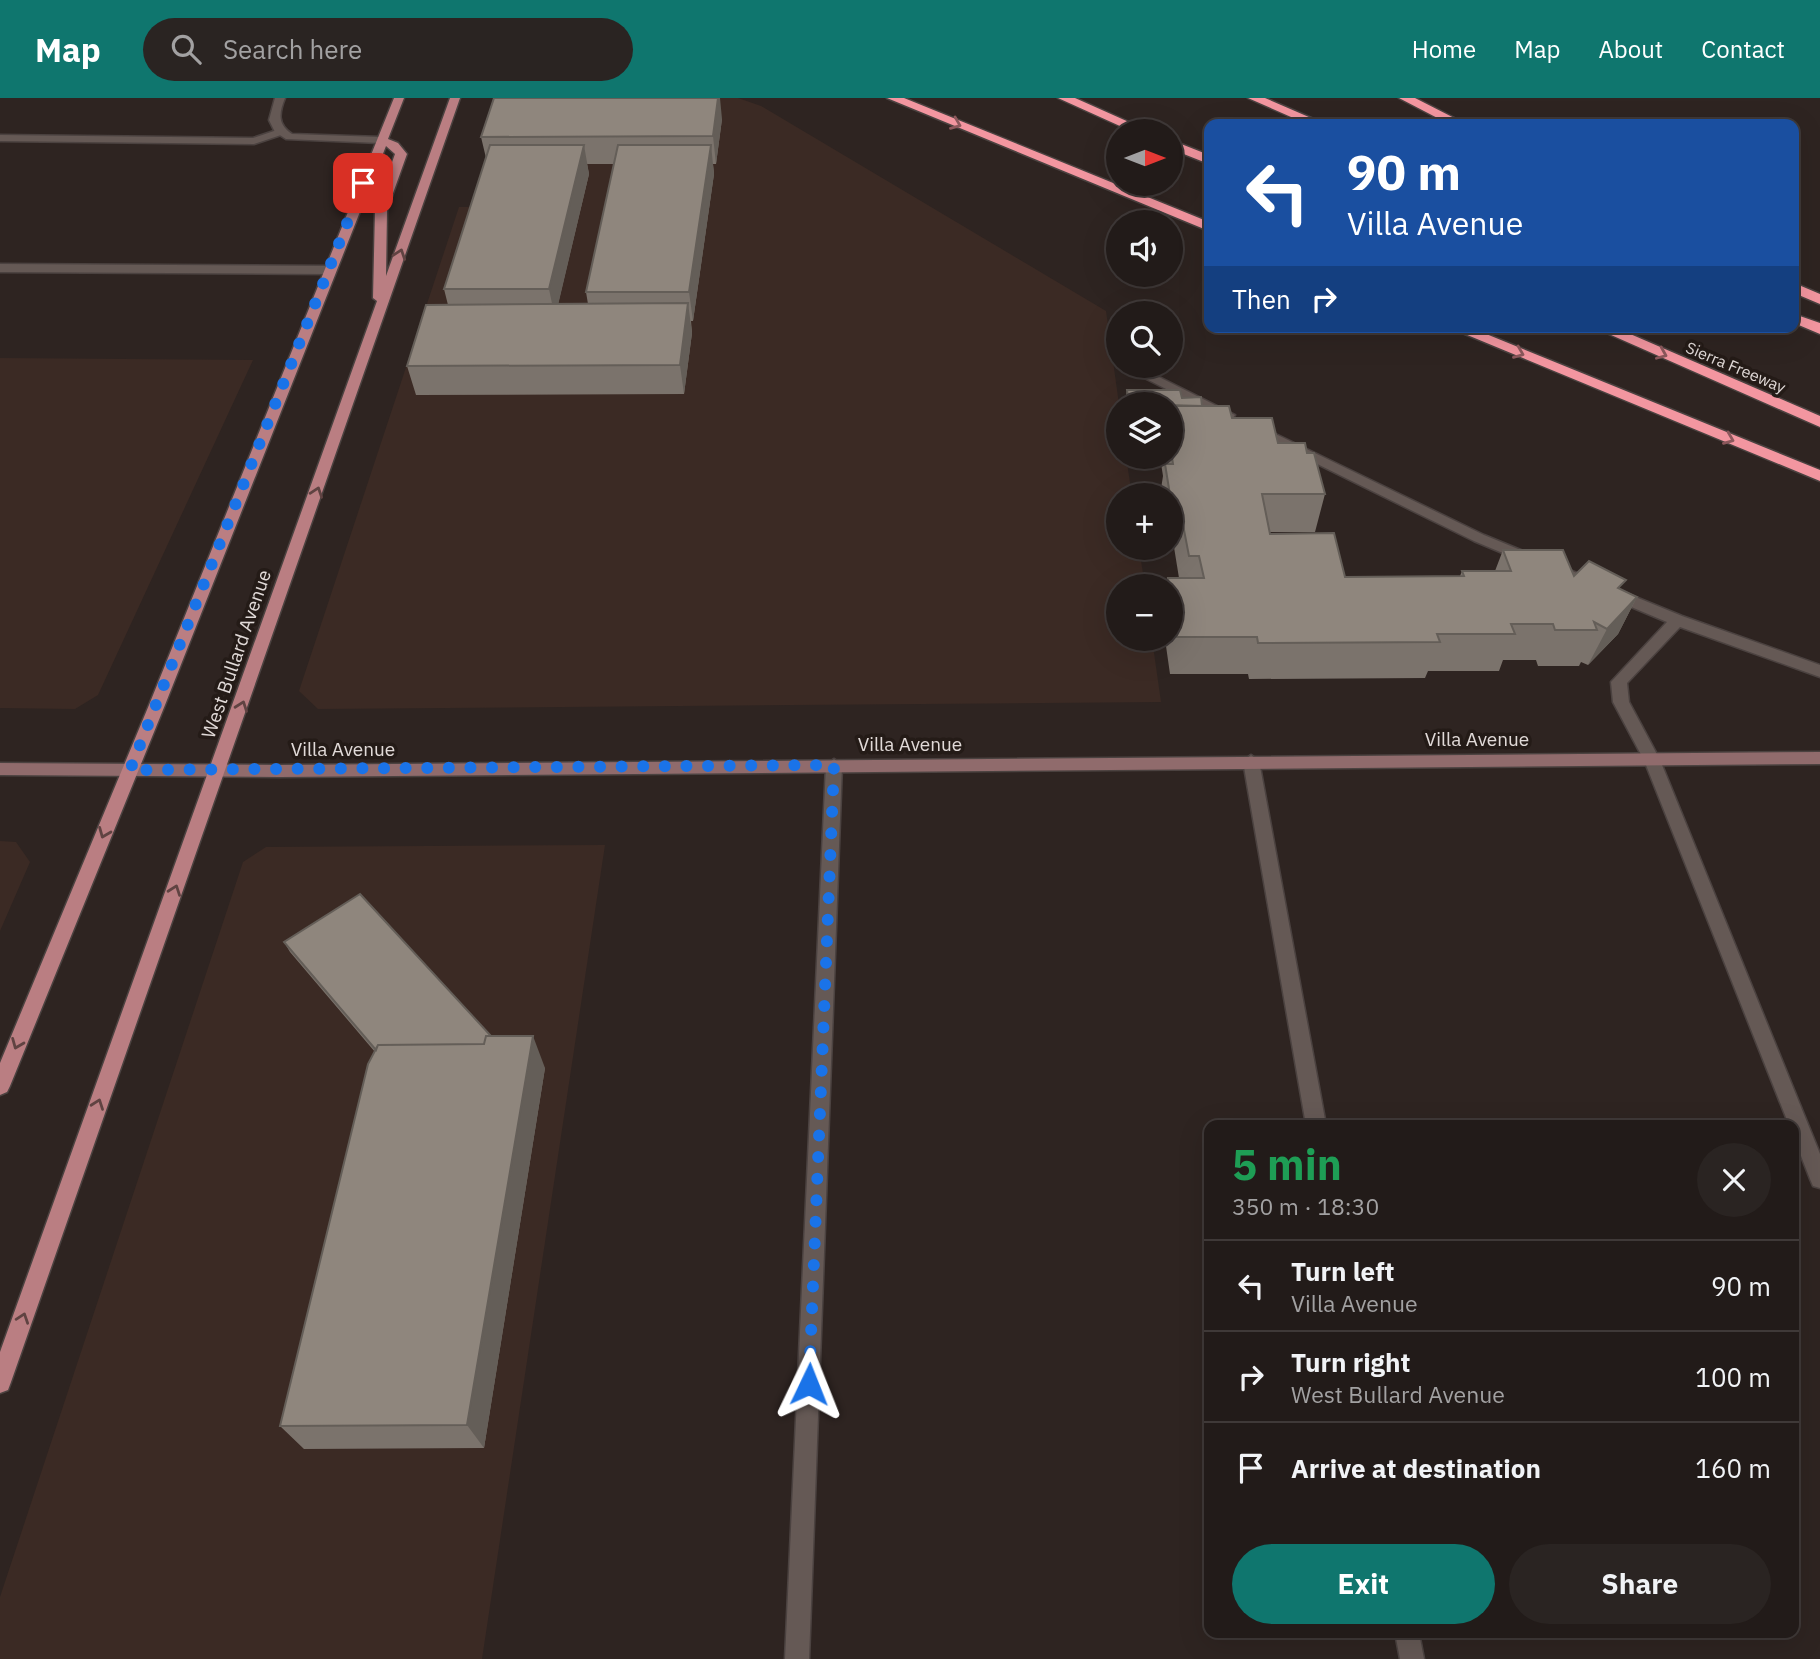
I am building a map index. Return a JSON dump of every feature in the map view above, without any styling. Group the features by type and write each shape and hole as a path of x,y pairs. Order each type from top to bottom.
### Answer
{"highway":[{"path":"893,98 1204,225"},
{"path":"1064,98 1114,119"},
{"path":"1254,98 1306,119"},
{"path":"1405,98 1449,119"},
{"path":"1183,149 1204,158"},
{"path":"1799,290 1820,300"},
{"path":"1799,320 1820,329"},
{"path":"1470,333 1820,476"},
{"name":"Sierra Freeway","path":"1614,333 1820,422"}],"main road":[{"path":"0,1086 130,770 398,98"},
{"name":"West Bullard Avenue","path":"0,1382 455,98"},
{"path":"378,315 381,211 401,154 394,145 380,140"},
{"name":"Villa Avenue","path":"0,769 218,771 1820,758"}],"street":[{"path":"280,98 272,116 280,132"},
{"path":"0,138 254,141 280,132 306,139 380,140"},
{"path":"0,268 329,270"},
{"path":"1151,378 1479,538 1677,620 1820,671"},
{"path":"1677,620 1619,682 1621,702 1652,760 1796,1120"},
{"path":"1251,761 1315,1120"},
{"path":"797,1659 834,765"},
{"path":"1799,1128 1820,1180"},
{"path":"1408,1638 1412,1659"}],"shaded area":[{"path":"505,98 738,98 761,106 1106,311 1106,378 1115,378 1117,392 1106,392 1106,469 1128,469 1130,483 1106,483 1106,560 1141,560 1143,574 1106,574 1106,651 1154,651 1161,702 318,709 299,691 459,207 470,207"},
{"path":"0,358 253,360 98,695 75,709 0,708"},
{"path":"0,841 16,842 30,862 0,931"},
{"path":"605,845 482,1659 0,1659 0,1597 243,862 266,847"}],"building":[{"path":"494,98 718,98 713,136 481,137"},
{"path":"490,145 584,145 549,289 444,289"},
{"path":"618,145 711,145 689,292 586,292"},
{"path":"688,303 680,365 407,366 426,305"},
{"path":"1127,390 1180,392 1127,392"},
{"path":"1201,397 1202,406 1183,405 1183,398"},
{"path":"1183,406 1229,406 1232,418 1272,418 1278,443 1305,443 1307,453 1314,453 1325,494 1262,494 1270,534 1334,533 1345,577 1464,576 1462,571 1511,571 1503,550 1563,550 1574,576 1589,561 1626,580 1618,588 1637,597 1607,629 1594,622 1597,630 1555,630 1553,624 1511,624 1515,634 1437,634 1440,642 1258,643 1257,637 1183,637 1183,578 1204,578 1199,556 1189,556 1183,525 1183,483 1168,483 1166,469 1183,469"},
{"path":"360,894 491,1036 486,1036 484,1044 378,1045 376,1050 284,942"},
{"path":"486,1036 533,1036 467,1425 280,1426 368,1064 378,1045 484,1044"}],"route":[{"path":"363,183 130,770 305,771 834,765 809,1384"}]}
